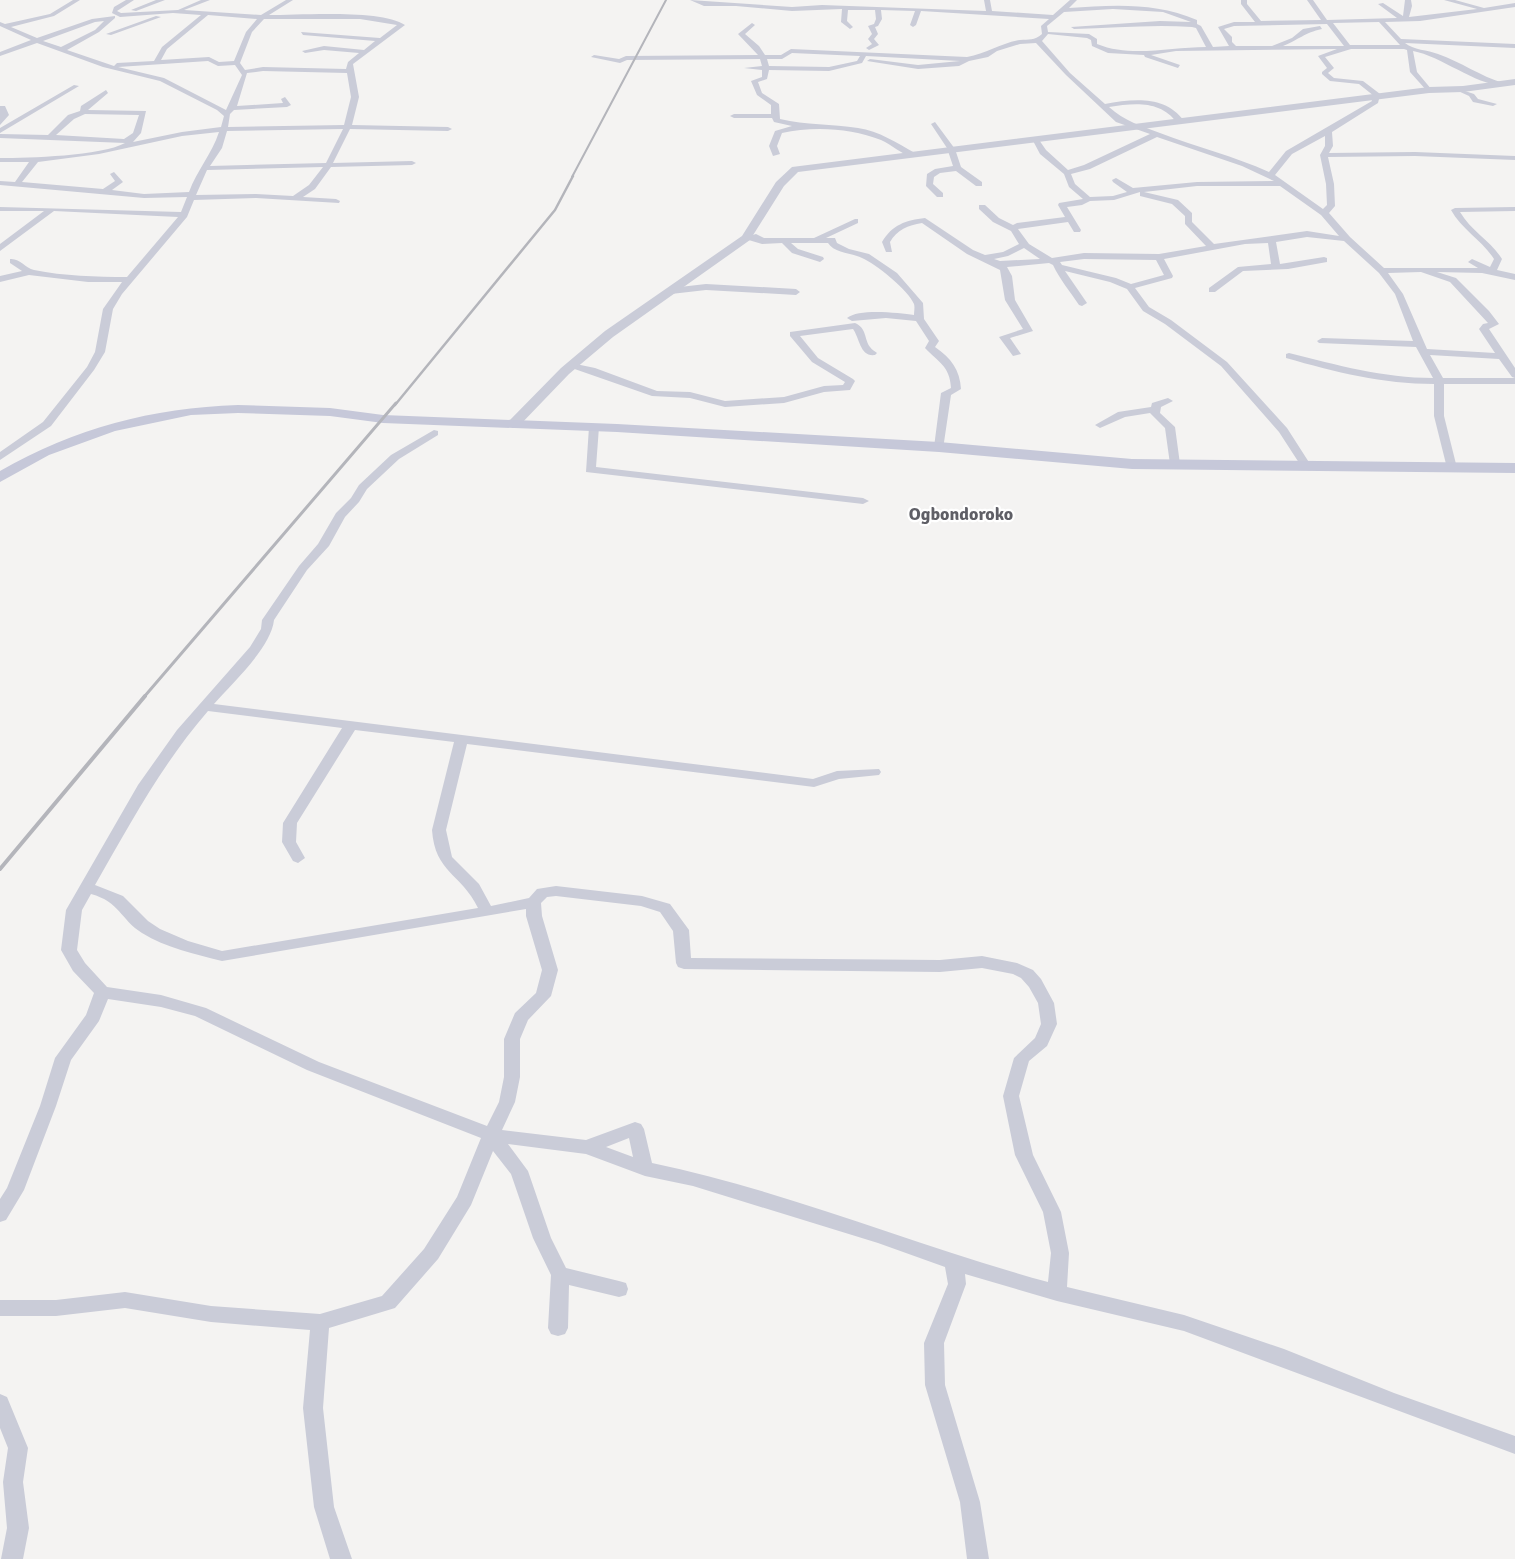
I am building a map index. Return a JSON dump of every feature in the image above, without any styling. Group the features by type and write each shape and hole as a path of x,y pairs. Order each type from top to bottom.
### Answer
{"main road":[{"path":"0,477 44,452 93,433 150,417 191,411 238,409 330,412 382,419 594,428 939,448 1132,464 1515,468"}],"street":[{"path":"3,25 52,15 77,0"},
{"path":"131,0 116,8 114,12 120,15 175,12 262,17 360,17 392,21 402,25 350,63 348,71 356,97 347,127 330,164 312,187 296,197"},
{"path":"0,54 94,20 109,19 161,0"},
{"path":"109,34 207,0"},
{"path":"237,63 250,32 262,17 290,0"},
{"path":"693,0 704,4 736,4 783,8 919,9 1054,17"},
{"path":"768,13 783,8 787,0"},
{"path":"987,0 989,14"},
{"path":"1074,0 1044,26 1043,33 1068,74 1119,120 1245,164 1284,183 1324,213 1347,239 1382,271 1398,294 1422,348 1439,380 1439,416 1452,468"},
{"path":"1244,0 1244,4 1259,23"},
{"path":"1310,0 1325,22 1349,48"},
{"path":"1405,20 1409,6 1408,0"},
{"path":"1447,0 1487,10"},
{"path":"919,1 941,10"},
{"path":"1115,16 1157,3"},
{"path":"1381,4 1405,20"},
{"path":"1062,10 1149,5 1182,13 1199,27 1211,50"},
{"path":"1210,23 1405,20 1515,5"},
{"path":"845,8 844,22 850,27"},
{"path":"860,62 867,51 876,45 871,39 875,34 870,26 876,25 879,19 878,9"},
{"path":"913,25 919,9"},
{"path":"157,62 164,48 206,13"},
{"path":"1013,15 1029,22"},
{"path":"1133,18 1160,23 1202,23"},
{"path":"62,50 97,31 109,19"},
{"path":"1079,27 1106,19"},
{"path":"1381,21 1405,46 1416,78 1429,90"},
{"path":"1273,48 1294,39 1305,30 1319,29 1325,22"},
{"path":"782,57 791,51 867,51 967,59 986,56 995,50 1043,33 1066,28 1140,26 1160,23"},
{"path":"1234,24 1220,28 1229,37 1229,42 1235,49"},
{"path":"3,25 38,41 110,67 171,83 220,108 230,111 287,105 285,99"},
{"path":"752,25 741,34 755,44 767,69 765,78 754,81 759,94 775,104 779,131 773,146 776,154"},
{"path":"1043,33 1089,36 1094,39 1094,45 1108,51 1136,53 1156,53 1176,49 1515,46"},
{"path":"303,34 381,40"},
{"path":"49,44 76,41"},
{"path":"1405,46 1438,55 1484,80 1501,84"},
{"path":"305,51 324,48 365,52"},
{"path":"1349,48 1321,56 1331,68 1324,73 1332,80 1361,82 1378,97"},
{"path":"1136,53 1178,66 1173,58 1176,49"},
{"path":"594,57 620,61 625,64 646,65 651,59 782,57 790,60 792,69"},
{"path":"747,68 829,69 860,62 918,67 938,64 959,64 967,59"},
{"path":"110,67 141,62 209,60 218,64 237,63"},
{"path":"0,458 47,424 91,368 100,352 104,334 104,322 108,309 129,280 184,215 199,176 218,148 230,111 245,75 237,63"},
{"path":"244,72 263,69 348,71"},
{"path":"513,424 571,366 609,334 746,238 754,230 780,184 795,168 1429,90 1458,89 1515,82"},
{"path":"0,131 76,86"},
{"path":"1458,89 1472,95 1476,101 1493,104"},
{"path":"84,112 84,108 106,92"},
{"path":"1271,176 1277,163 1288,153 1376,102 1378,97"},
{"path":"1105,106 1122,103 1162,105 1175,112 1180,121"},
{"path":"0,123 5,115 2,108"},
{"path":"50,137 71,117 84,112 143,113 135,142"},
{"path":"734,116 776,118 800,126 858,130 884,139 912,155"},
{"path":"935,124 951,149 958,168 979,184"},
{"path":"779,131 800,126"},
{"path":"0,160 36,160 182,134 223,130 347,127 448,130"},
{"path":"1324,213 1331,206 1332,198 1324,155 1329,146 1328,131"},
{"path":"1067,172 1087,167 1157,134"},
{"path":"0,136 135,142"},
{"path":"1034,139 1043,152 1067,172 1072,185 1088,200"},
{"path":"1324,155 1415,154 1515,158"},
{"path":"18,183 25,171 36,160"},
{"path":"205,168 412,163"},
{"path":"940,195 929,184 930,176 938,171 958,168"},
{"path":"104,191 119,182 114,174"},
{"path":"1116,180 1134,191 1175,202 1189,215 1188,222 1212,247"},
{"path":"0,183 18,183 144,196 223,195 296,197 336,201"},
{"path":"1077,230 1062,205 1114,198 1134,191 1197,184 1259,185 1284,183"},
{"path":"1259,185 1300,196"},
{"path":"982,207 996,220 1014,229 1018,239 1024,245 1060,267 1113,280 1130,287 1146,309 1168,322 1224,364 1284,430 1306,467"},
{"path":"0,209 53,209 184,215"},
{"path":"0,248 53,209"},
{"path":"1492,271 1498,259 1495,253 1480,235 1461,223 1455,210 1515,209"},
{"path":"1014,229 1017,225 1070,219"},
{"path":"889,250 886,242 890,233 908,222 925,220 926,223 970,252 999,264 1006,269 1009,277 1007,287 1010,300 1024,319 1028,331 1004,337 1016,354"},
{"path":"813,241 855,221"},
{"path":"999,264 1021,264 1084,256 1159,257 1245,241 1274,240 1307,234 1347,239"},
{"path":"746,238 756,237 762,242 832,240 832,244 846,251 866,256 894,275 918,304 919,319 934,341 930,348 949,363 954,371 956,389 946,393 939,448"},
{"path":"1274,240 1272,242 1272,251 1276,266"},
{"path":"785,242 795,251 820,260"},
{"path":"985,258 1005,254 1024,245"},
{"path":"1470,266 1479,258 1495,253"},
{"path":"1130,287 1169,276 1159,257"},
{"path":"1212,290 1241,269 1324,260"},
{"path":"13,262 29,272"},
{"path":"1382,271 1470,266 1515,277"},
{"path":"1060,267 1063,277 1076,291 1082,303"},
{"path":"1423,270 1452,280 1486,313 1494,324 1484,328 1515,375"},
{"path":"0,279 29,272 88,279 129,280"},
{"path":"671,291 706,287 796,292"},
{"path":"852,318 879,315 919,319"},
{"path":"571,366 592,370 656,394 690,395 725,404 784,400 824,389 848,388 850,381 815,360 793,334 855,326 862,336 866,349 872,353"},
{"path":"1322,341 1502,356"},
{"path":"1290,356 1340,370 1400,381 1515,381"},
{"path":"1168,401 1156,405 1155,414 1170,427 1175,464"},
{"path":"1100,425 1122,414 1156,409"},
{"path":"594,428 590,470 863,501"},
{"path":"434,433 395,457 363,487 355,500 340,515 323,546 303,568 268,620 267,629 255,649 204,707 143,788 74,910 69,950 79,967 102,992 161,1001 200,1012 313,1066 491,1135 587,1147 645,1169 693,1179 1057,1293 1184,1323 1515,1445"},
{"path":"204,707 814,783 837,775 874,772"},
{"path":"298,858 290,848 287,837 290,823 351,725"},
{"path":"462,739 439,830 439,843 445,861 474,887 487,912"},
{"path":"87,888 109,894 123,903 132,917 146,928 196,949 222,956 487,912 534,902 542,893 556,891 642,901 665,908 681,930 684,963 940,966 982,962 1017,969 1027,974 1046,1003 1049,1024 1041,1042 1022,1058 1011,1096 1024,1155 1052,1212 1060,1253 1057,1293"},
{"path":"0,1308 56,1308 125,1300 211,1314 320,1322 388,1302 425,1261 465,1200 491,1135 507,1102 512,1077 512,1039 521,1018 543,996 550,970 534,916 534,902"},
{"path":"0,1215 15,1190 48,1106 63,1058 93,1017 102,992"},
{"path":"587,1147 635,1129 645,1169"},
{"path":"491,1135 519,1171 542,1238 560,1275 558,1328"},
{"path":"954,1262 957,1284 934,1343 935,1385 970,1502 978,1559"},
{"path":"560,1275 620,1289"},
{"path":"320,1322 313,1408 324,1507 341,1559"},
{"path":"0,1403 18,1448 13,1482 18,1528 12,1559"}],"railway":[{"path":"572,177 666,0"},
{"path":"395,405 555,210 573,176"},
{"path":"144,697 396,403"},
{"path":"0,869 145,696"}],"district":[{"name":"Ogbondoroko","path":"961,514"}]}
